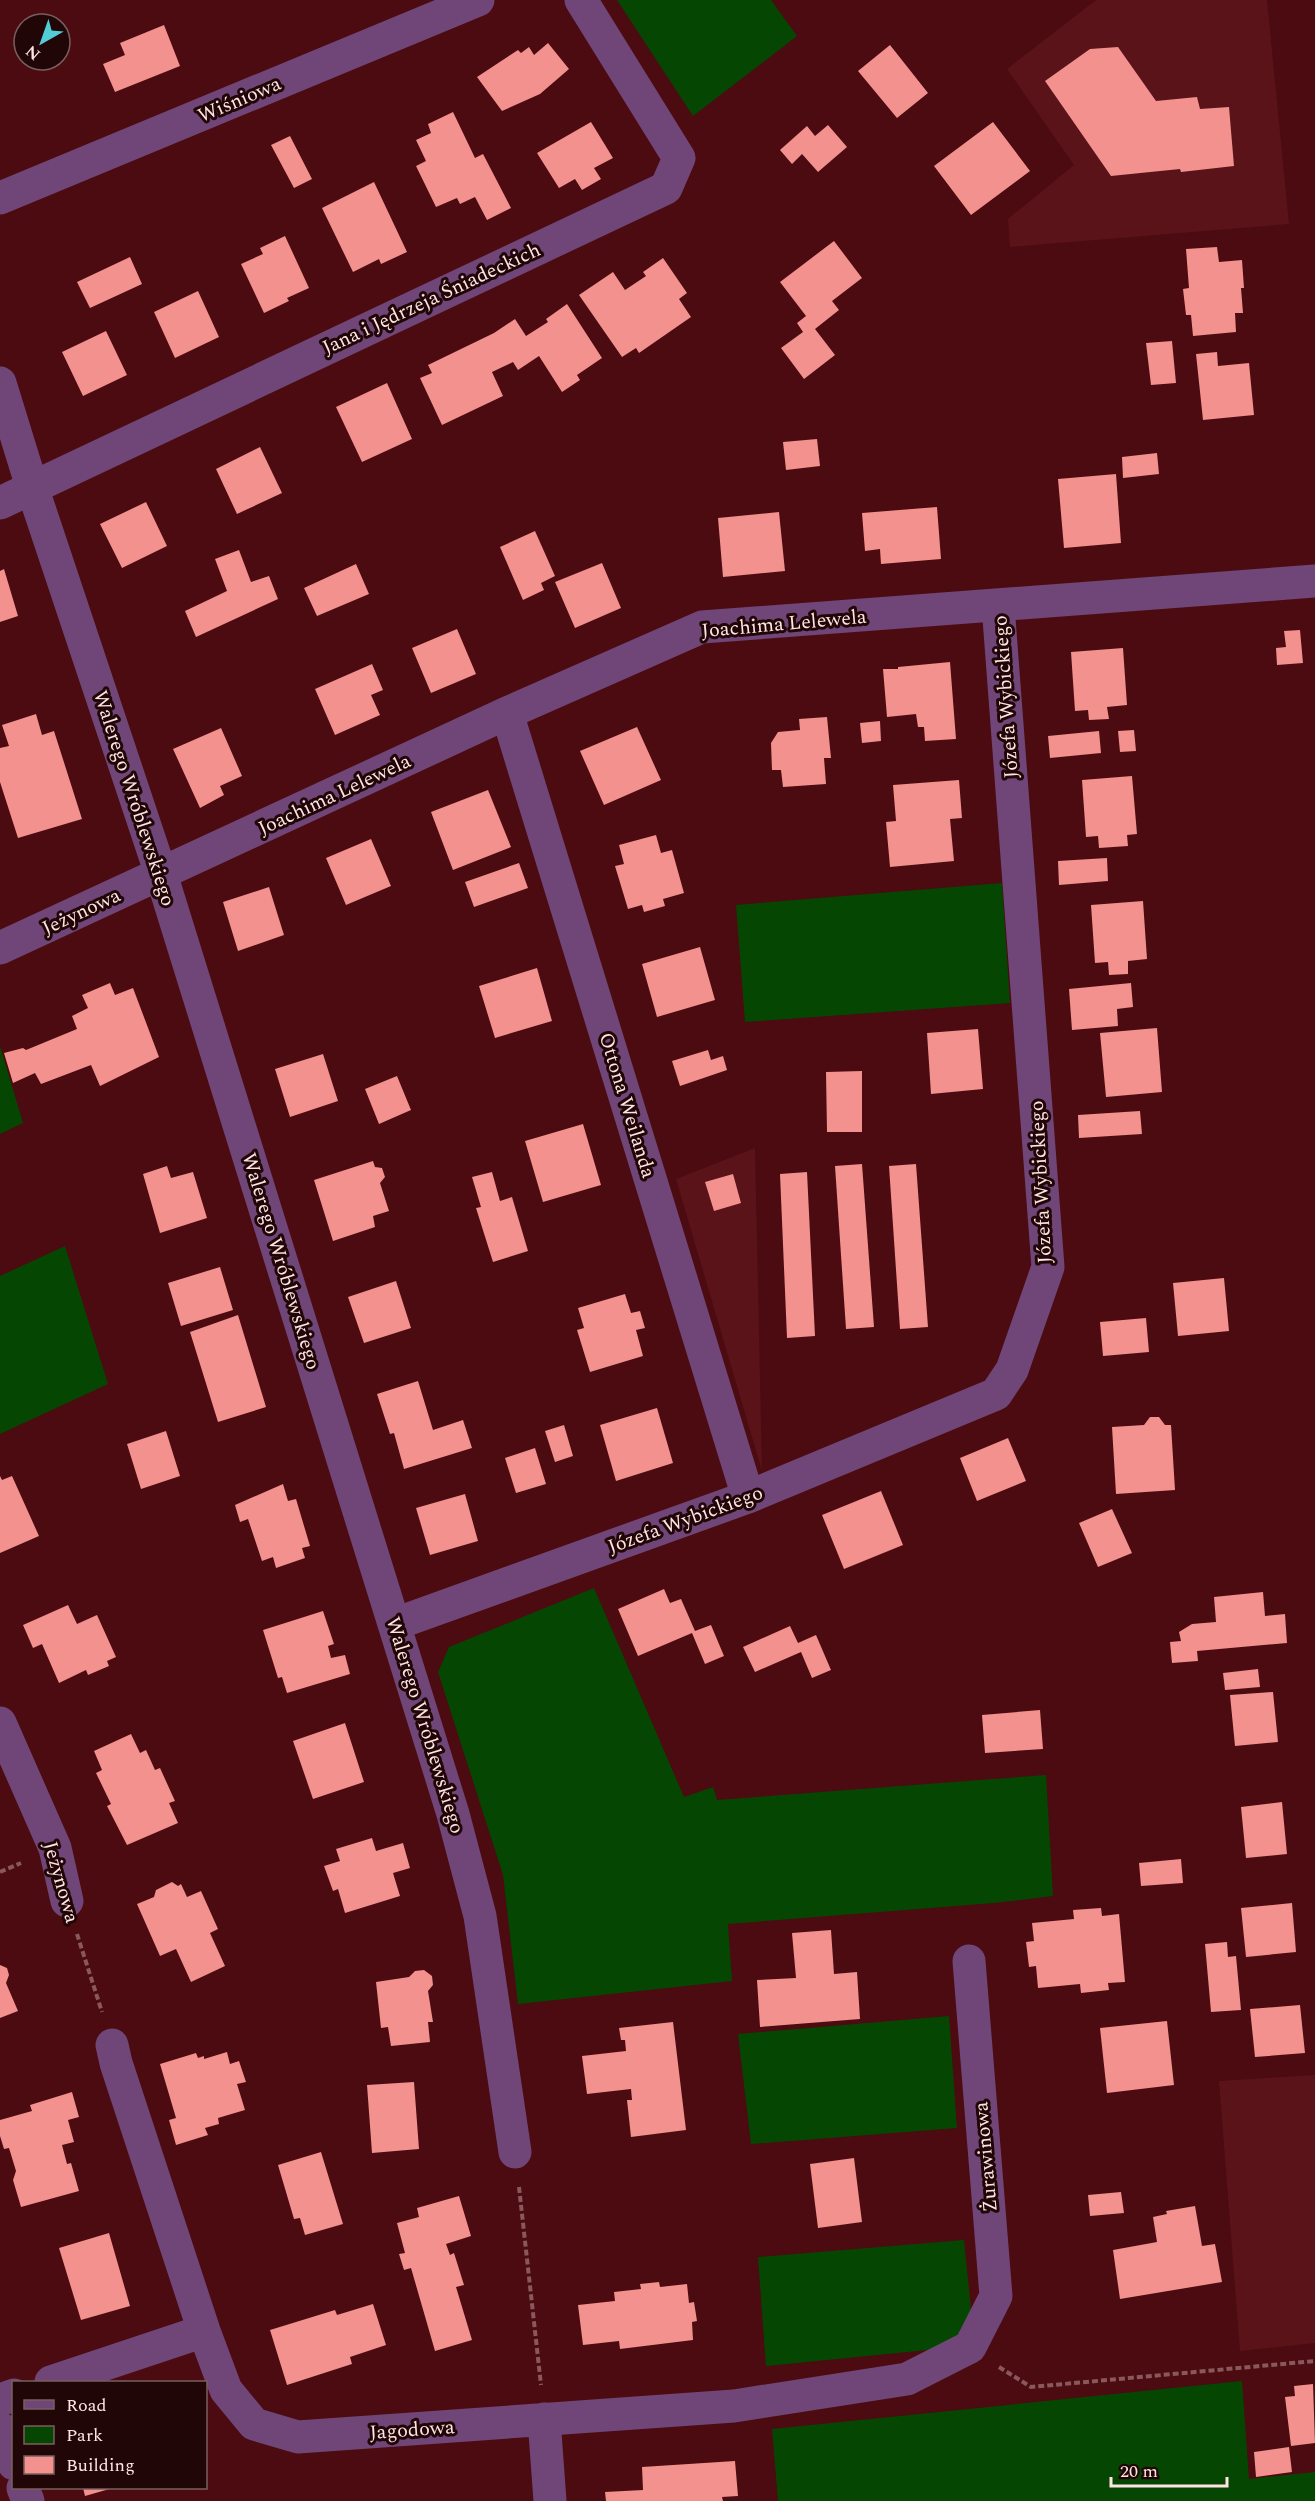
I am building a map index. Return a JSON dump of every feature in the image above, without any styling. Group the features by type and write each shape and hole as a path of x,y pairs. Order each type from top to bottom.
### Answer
{"street":[{"name":"Wiśniowa","path":"0,198 478,0"},
{"name":"Jana i Jędrzeja Śniadeckich","path":"0,503 666,188 679,158 581,0"},
{"name":"Walerego Wróblewskiego","path":"0,383 32,487 161,874 453,1814 480,1916 515,2152"},
{"name":"Joachima Lelewela","path":"161,874 507,713 702,627 1315,581"},
{"name":"Józefa Wybickiego","path":"395,1624 748,1497 996,1394 1012,1370 1047,1267 998,605"},
{"name":"Ottona Weilanda","path":"507,713 748,1497"},
{"name":"Jeżynowa","path":"0,948 161,874"},
{"name":"Jeżynowa","path":"0,1723 55,1848 67,1901"},
{"name":"Żurawinowa","path":"969,1961 996,2296 970,2347"},
{"name":"Jagodowa","path":"112,2045 204,2331 226,2390 254,2424 298,2437 734,2406 907,2379 970,2347"},
{"path":"54,2381 204,2331"},
{"path":"544,2419 550,2501"},
{"path":"0,2428 12,2459"}],"path":[{"name":"Jeżynowa","path":"67,1901 112,2045"},
{"path":"515,2152 544,2419"},
{"path":"970,2347 1031,2387 1315,2361"}],"shaded area":[{"path":"1096,0 1267,0 1289,224 1010,247 1008,219 1074,165 1007,69"},
{"path":"755,1148 762,1471 676,1179"},
{"path":"1315,2075 1315,2343 1240,2351 1219,2081"}],"green space":[{"path":"617,0 771,0 797,36 693,116"},
{"path":"1002,883 1010,1003 745,1022 736,905"},
{"path":"0,1046 23,1123 0,1134"},
{"path":"65,1246 108,1384 0,1434 0,1276"},
{"path":"594,1588 684,1797 713,1787 717,1800 1046,1775 1053,1896 994,1903 728,1924 732,1981 518,2004 503,1875 438,1672 449,1647"},
{"path":"949,2016 957,2128 751,2144 738,2034"},
{"path":"964,2240 972,2319 948,2348 766,2366 758,2257"},
{"path":"1242,2381 1249,2479 1315,2472 1315,2501 778,2501 772,2429"}],"building":[{"path":"164,25 180,66 115,92 103,64 125,55 120,43"},
{"path":"548,43 569,69 540,94 502,111 477,77 518,50 521,53 529,47 534,55"},
{"path":"890,45 928,93 897,118 858,71"},
{"path":"1118,47 1156,101 1197,97 1200,109 1229,107 1234,166 1111,176 1045,81 1090,49"},
{"path":"453,112 475,158 483,154 511,208 487,220 475,197 460,204 457,198 436,207 416,166 426,161 416,140 431,133 428,124"},
{"path":"591,122 613,158 594,168 601,179 582,190 575,179 559,188 537,153"},
{"path":"993,122 1030,171 971,215 934,166"},
{"path":"828,125 847,147 818,172 802,154 792,164 780,150 807,126 815,136"},
{"path":"290,136 312,179 294,188 271,145"},
{"path":"374,182 407,252 381,264 379,259 353,272 322,208"},
{"path":"285,236 309,288 287,298 289,301 264,313 241,264 263,254 260,248"},
{"path":"834,241 862,278 832,301 839,310 815,329 835,355 804,379 781,348 803,332 797,323 806,316 780,282"},
{"path":"1217,247 1219,262 1242,260 1243,313 1235,313 1236,332 1193,336 1191,315 1186,315 1183,289 1189,288 1186,249"},
{"path":"130,257 142,284 90,308 77,282"},
{"path":"663,258 687,293 679,299 691,317 639,353 636,348 622,357 579,295 613,272 625,290 646,276 643,272"},
{"path":"198,291 219,337 175,358 154,312"},
{"path":"567,304 602,358 577,375 580,380 562,392 539,356 518,370 513,362 492,372 503,396 442,425 420,378 432,373 428,365 494,333 515,319 526,336 548,322 546,319"},
{"path":"106,331 127,375 83,396 62,352"},
{"path":"1172,341 1176,383 1151,385 1146,343"},
{"path":"1217,352 1218,366 1249,363 1254,415 1203,420 1196,354"},
{"path":"387,383 412,439 362,462 336,407"},
{"path":"817,439 820,466 786,470 783,442"},
{"path":"260,447 282,493 237,514 216,469"},
{"path":"1157,453 1159,474 1123,478 1122,457"},
{"path":"1116,474 1121,543 1064,548 1058,479"},
{"path":"146,502 167,546 122,568 100,524"},
{"path":"937,507 941,559 881,564 880,549 865,551 862,513"},
{"path":"779,512 785,571 723,577 718,518"},
{"path":"535,531 555,576 541,583 544,590 523,600 500,547"},
{"path":"239,550 251,582 269,576 278,599 196,637 185,611 227,591 215,559"},
{"path":"602,563 621,608 575,628 555,582"},
{"path":"356,564 369,594 317,616 304,588"},
{"path":"4,569 18,616 0,622 0,571"},
{"path":"457,629 476,674 431,693 412,648"},
{"path":"1300,630 1303,663 1277,665 1276,648 1286,647 1284,631"},
{"path":"1123,648 1127,705 1107,707 1109,719 1089,720 1088,710 1075,711 1071,652"},
{"path":"950,662 956,739 925,741 924,727 918,727 916,714 887,717 883,669"},
{"path":"372,664 383,690 371,695 380,715 335,735 315,689"},
{"path":"36,714 42,735 54,731 82,819 18,838 0,782 0,748 9,746 2,725"},
{"path":"827,717 831,758 824,758 826,784 783,787 781,770 772,770 771,743 778,732 800,730 799,719"},
{"path":"880,721 881,741 862,743 860,723"},
{"path":"637,727 661,780 604,805 580,751"},
{"path":"221,728 242,776 220,786 224,795 200,808 173,749"},
{"path":"1134,730 1136,751 1120,752 1118,731"},
{"path":"1099,731 1101,753 1050,758 1048,736"},
{"path":"1132,776 1137,834 1127,835 1128,846 1099,848 1098,836 1086,837 1082,780"},
{"path":"959,780 962,818 950,819 954,861 890,867 886,822 896,821 893,785"},
{"path":"488,790 511,847 453,870 431,812"},
{"path":"656,835 661,853 672,850 684,893 663,899 665,906 644,912 642,905 628,909 615,866 624,864 619,845"},
{"path":"371,839 391,886 346,905 326,858"},
{"path":"1107,858 1108,881 1059,885 1058,861"},
{"path":"519,863 528,888 474,907 465,882"},
{"path":"269,887 284,935 238,951 223,902"},
{"path":"1143,901 1147,959 1128,961 1128,974 1109,975 1108,962 1095,963 1091,905"},
{"path":"700,947 715,1000 657,1017 642,964"},
{"path":"537,968 552,1021 495,1038 479,986"},
{"path":"110,983 115,995 133,988 159,1057 100,1086 91,1065 41,1084 35,1073 13,1083 4,1053 23,1048 26,1050 77,1029 72,1016 88,1008 82,995"},
{"path":"1131,983 1133,1007 1117,1009 1118,1026 1072,1030 1069,989"},
{"path":"1157,1028 1162,1092 1106,1097 1100,1033"},
{"path":"978,1029 983,1089 931,1094 927,1033"},
{"path":"708,1050 711,1060 723,1056 727,1070 680,1086 672,1061"},
{"path":"323,1054 338,1101 290,1117 275,1069"},
{"path":"862,1071 862,1132 827,1132 826,1072"},
{"path":"397,1076 411,1110 379,1124 365,1089"},
{"path":"1140,1111 1142,1134 1079,1138 1078,1115"},
{"path":"583,1124 601,1185 543,1202 525,1141"},
{"path":"373,1161 375,1167 382,1168 385,1177 380,1183 389,1211 373,1216 375,1227 333,1241 314,1180"},
{"path":"862,1164 874,1327 846,1329 835,1166"},
{"path":"916,1164 928,1327 900,1329 889,1166"},
{"path":"167,1166 171,1178 193,1172 207,1218 160,1233 143,1174"},
{"path":"492,1172 500,1201 512,1197 528,1251 493,1262 476,1208 481,1207 472,1177"},
{"path":"807,1172 815,1336 787,1338 780,1174"},
{"path":"733,1174 741,1203 714,1211 705,1182"},
{"path":"220,1267 233,1310 181,1326 168,1283"},
{"path":"1224,1278 1229,1331 1178,1336 1173,1283"},
{"path":"396,1281 411,1328 364,1343 348,1297"},
{"path":"625,1294 631,1313 640,1311 645,1328 636,1330 643,1356 590,1372 577,1330 584,1328 578,1308"},
{"path":"238,1315 266,1407 218,1422 190,1332"},
{"path":"1146,1318 1149,1352 1103,1356 1100,1322"},
{"path":"418,1381 433,1430 463,1420 472,1448 404,1469 394,1433 390,1434 377,1394"},
{"path":"657,1408 673,1463 616,1481 600,1425"},
{"path":"1150,1417 1159,1417 1165,1425 1171,1425 1175,1490 1116,1494 1112,1427 1144,1425"},
{"path":"564,1425 573,1456 555,1462 545,1431"},
{"path":"166,1431 180,1476 141,1489 127,1444"},
{"path":"1008,1438 1026,1481 977,1501 960,1458"},
{"path":"535,1448 546,1484 516,1493 505,1458"},
{"path":"0,1476 2,1480 12,1476 39,1536 0,1553"},
{"path":"283,1484 288,1501 296,1499 310,1546 302,1548 305,1558 276,1568 273,1557 262,1561 248,1519 240,1522 235,1505"},
{"path":"881,1491 903,1545 844,1569 822,1515"},
{"path":"465,1494 478,1541 430,1555 416,1508"},
{"path":"1112,1509 1132,1553 1098,1567 1079,1523"},
{"path":"664,1589 670,1603 681,1599 695,1631 711,1625 724,1656 705,1664 692,1633 638,1656 618,1609"},
{"path":"1263,1592 1265,1616 1285,1614 1287,1643 1197,1651 1198,1661 1172,1663 1170,1642 1181,1641 1179,1632 1192,1624 1216,1622 1214,1597"},
{"path":"68,1605 77,1624 97,1615 116,1657 107,1661 109,1666 88,1675 86,1670 59,1683 42,1644 33,1648 23,1625"},
{"path":"323,1611 334,1644 328,1646 331,1658 345,1655 350,1674 287,1693 282,1677 278,1678 263,1630"},
{"path":"790,1626 798,1643 816,1635 831,1670 812,1678 801,1652 755,1672 743,1647"},
{"path":"1258,1669 1260,1687 1225,1690 1223,1673"},
{"path":"1273,1692 1278,1742 1235,1746 1230,1695"},
{"path":"1040,1710 1043,1749 985,1753 982,1715"},
{"path":"345,1723 364,1782 313,1799 293,1741"},
{"path":"131,1734 140,1753 146,1750 155,1770 160,1768 175,1801 169,1803 178,1823 127,1845 107,1806 111,1804 96,1773 102,1770 94,1751"},
{"path":"1282,1802 1287,1854 1246,1858 1241,1807"},
{"path":"372,1838 376,1851 403,1843 410,1868 393,1873 400,1896 345,1913 338,1889 333,1891 324,1866 340,1861 336,1849"},
{"path":"1181,1859 1183,1883 1141,1886 1139,1863"},
{"path":"172,1882 178,1886 181,1884 187,1897 201,1891 218,1929 210,1933 225,1966 191,1982 176,1949 160,1956 137,1904 154,1897 156,1890"},
{"path":"1292,1903 1296,1952 1246,1957 1241,1908"},
{"path":"1101,1908 1102,1916 1119,1914 1125,1982 1108,1983 1109,1990 1081,1993 1080,1984 1038,1988 1036,1966 1029,1967 1026,1942 1034,1941 1032,1923 1074,1919 1073,1910"},
{"path":"831,1930 834,1974 857,1972 860,2019 760,2027 757,1980 796,1978 792,1933"},
{"path":"1227,1942 1228,1957 1236,1956 1241,2010 1211,2012 1205,1944"},
{"path":"0,1965 7,1968 9,1975 6,1983 18,2011 0,2018"},
{"path":"424,1970 432,1976 433,1985 428,1991 433,2022 428,2022 430,2042 391,2046 388,2027 381,2028 376,1982 409,1977 415,1971"},
{"path":"1300,2005 1305,2053 1255,2057 1250,2009"},
{"path":"1167,2021 1174,2085 1107,2093 1100,2028"},
{"path":"673,2022 686,2130 631,2137 627,2100 632,2100 631,2089 587,2094 582,2056 626,2051 625,2040 621,2040 619,2028"},
{"path":"227,2052 230,2064 239,2061 246,2082 237,2084 245,2110 218,2118 219,2124 205,2128 208,2135 176,2145 169,2120 176,2118 160,2064 196,2053 198,2058 204,2056 204,2059"},
{"path":"414,2082 419,2149 372,2153 367,2085"},
{"path":"72,2092 79,2117 68,2120 74,2142 62,2145 67,2164 71,2163 79,2191 21,2207 13,2180 16,2171 9,2148 4,2149 0,2136 0,2120 32,2111 30,2105"},
{"path":"321,2152 343,2224 305,2235 300,2218 294,2219 278,2165"},
{"path":"854,2158 862,2222 818,2228 810,2164"},
{"path":"1121,2192 1124,2213 1090,2216 1088,2195"},
{"path":"459,2196 471,2236 446,2244 450,2255 454,2253 464,2285 456,2287 472,2340 435,2351 411,2268 404,2270 399,2254 405,2253 397,2223 419,2217 417,2208"},
{"path":"1195,2206 1202,2246 1215,2244 1222,2282 1120,2299 1113,2250 1157,2242 1153,2217 1167,2214 1166,2211"},
{"path":"109,2233 130,2306 81,2320 59,2248"},
{"path":"659,2282 660,2287 687,2284 689,2303 694,2302 697,2321 692,2322 693,2340 620,2349 619,2341 583,2345 578,2305 615,2301 614,2292 641,2289 640,2284"},
{"path":"373,2304 386,2345 350,2357 352,2364 287,2385 270,2330 335,2310 337,2315"},
{"path":"1313,2384 1315,2443 1291,2446 1285,2397 1295,2396 1294,2386"},
{"path":"1289,2447 1292,2472 1256,2477 1254,2452"},
{"path":"735,2461 738,2496 722,2497 723,2501 606,2501 605,2492 643,2490 642,2467"},
{"path":"83,2489 110,2489 85,2496"}]}
